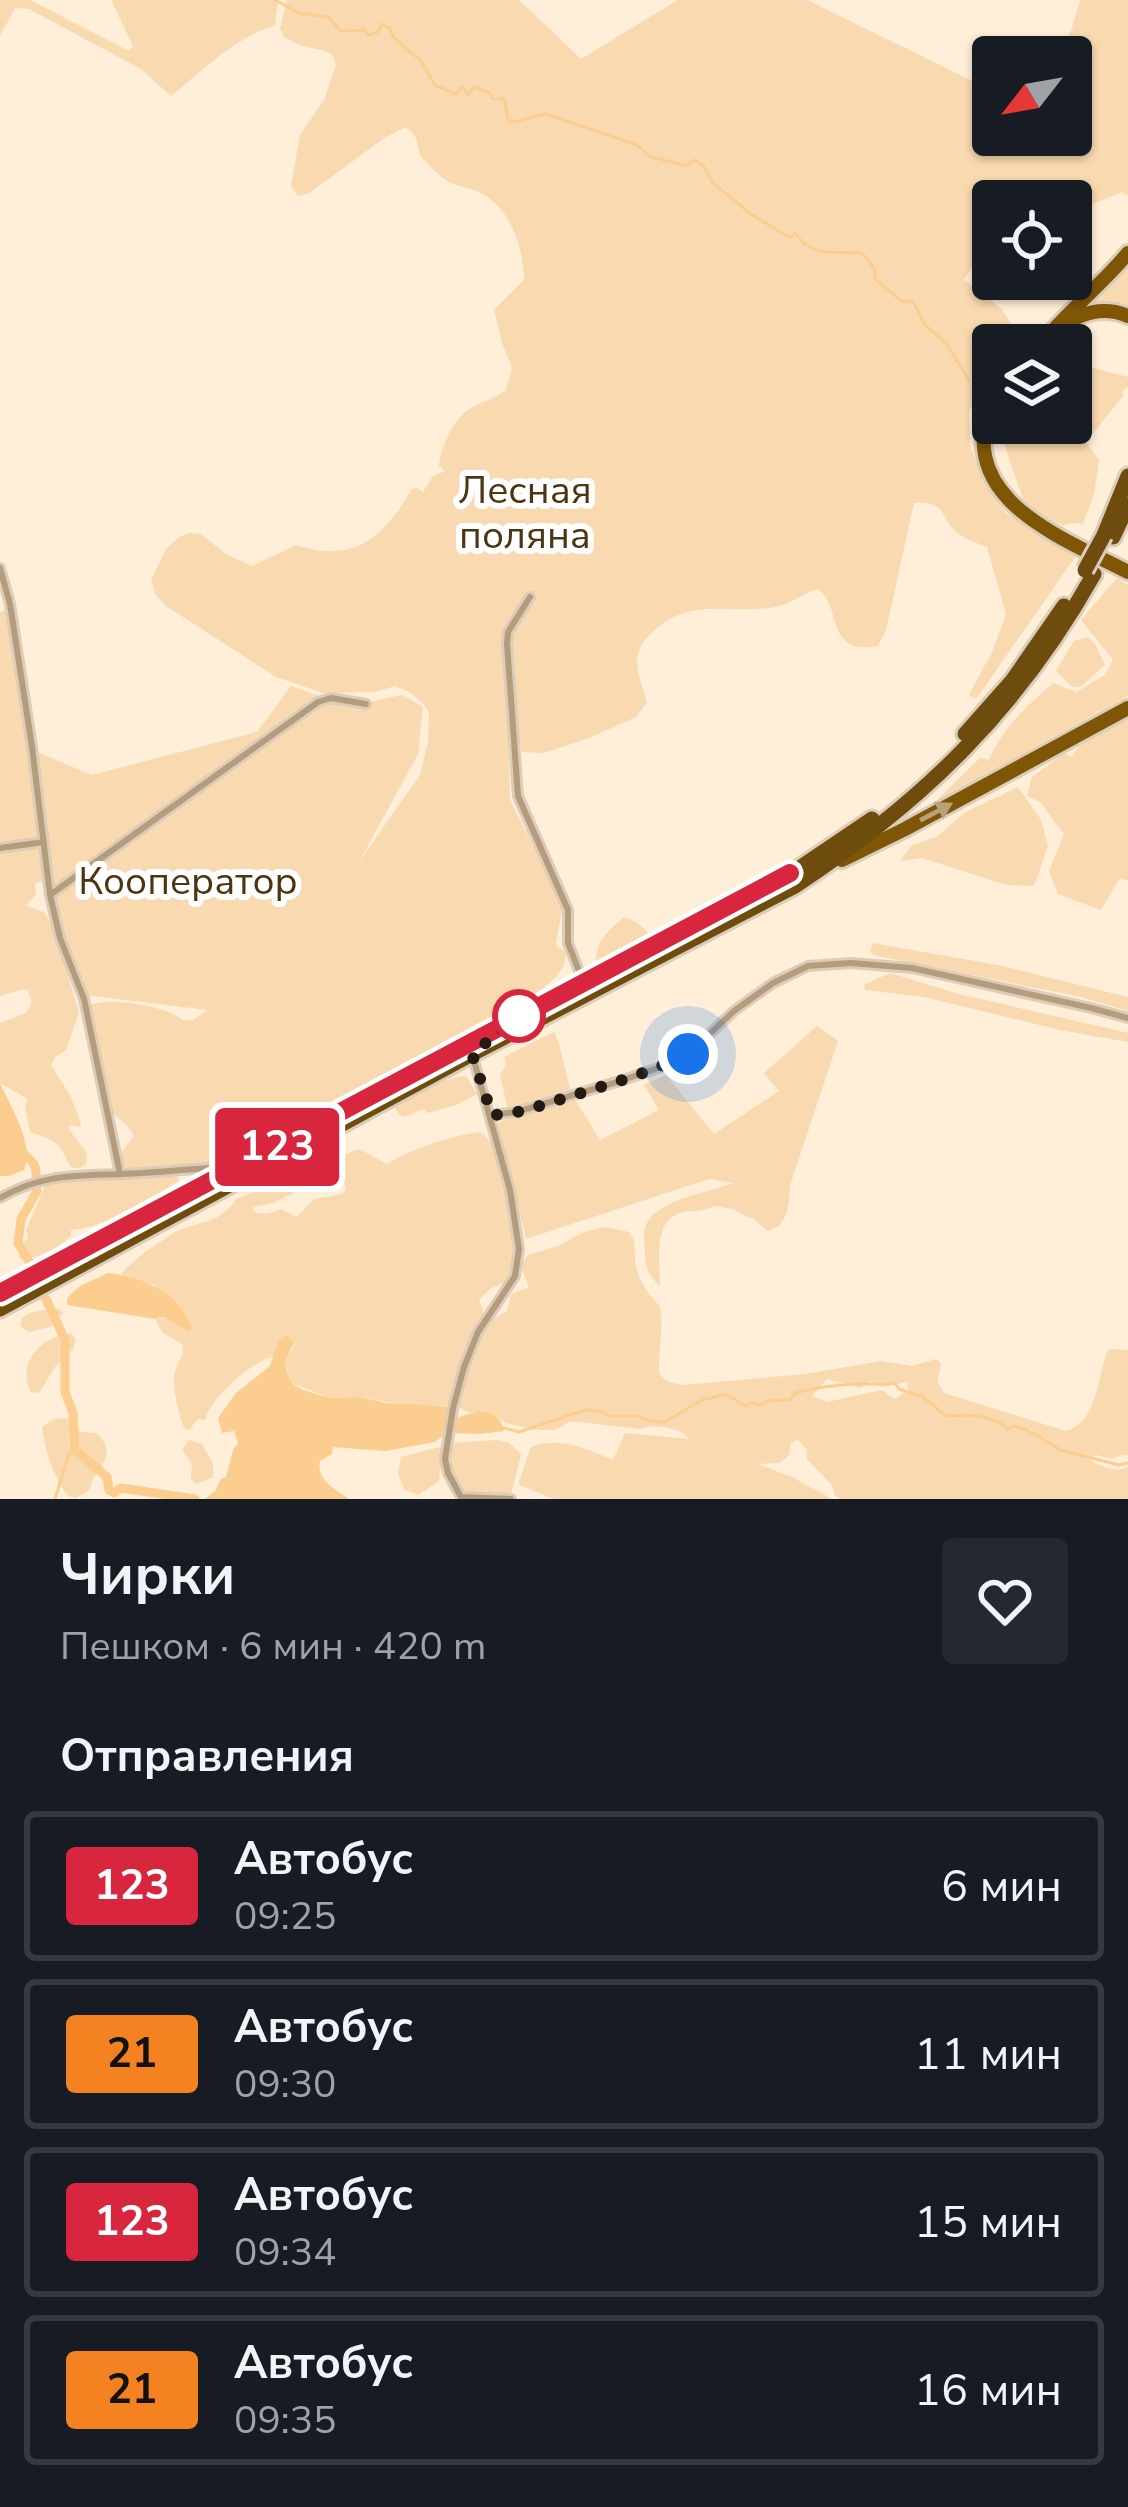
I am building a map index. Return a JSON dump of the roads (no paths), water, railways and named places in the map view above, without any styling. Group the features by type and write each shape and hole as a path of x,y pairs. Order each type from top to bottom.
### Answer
{"highway":[{"path":"1108,537 1128,476"},
{"path":"0,1309 793,879 872,819 957,742 1004,691 1090,572 1128,506"},
{"path":"0,1293 516,1018 793,879"}],"main road":[{"path":"1058,324 1128,253"},
{"path":"1069,324 1088,312 1112,310 1128,316"},
{"path":"984,444 988,466 1017,509 1128,572"},
{"path":"793,879 1128,708"}],"street":[{"path":"0,568 10,604 50,895 60,938 84,999 120,1174"},
{"path":"530,597 508,632 507,644 518,796 568,910 568,943 584,984"},
{"path":"0,610 10,604"},
{"path":"50,895 317,702 332,698 366,704"},
{"path":"0,848 44,842"},
{"path":"492,1115 516,1112 664,1066 688,1054 773,982 808,966 851,963 912,968 1128,1018"},
{"path":"472,1054 492,1115 519,1249 515,1276 478,1332 464,1367 445,1459 461,1498 511,1499"},
{"path":"0,1198 37,1181 68,1174 208,1168 222,1176"}],"waterway":[{"path":"275,0 299,13 328,17 341,31 364,30 369,35 379,31 381,24 390,28 393,37 420,60 435,85 455,94 463,87 468,95 474,87 493,99 504,99 508,119 514,122 545,114 637,145 649,156 686,166 694,160 702,164 713,183 790,238 795,233 825,252 862,253 874,268 876,280 903,302 913,301 925,325 946,343 969,380"},
{"path":"23,1153 34,1164 36,1178"},
{"path":"30,1263 18,1243 21,1219 36,1187"},
{"path":"46,1299 65,1340 65,1392 73,1413 75,1450 107,1477 114,1493 121,1488 195,1499"},
{"path":"500,1430 519,1432 585,1410 665,1422 700,1401 725,1394 746,1406 790,1400 795,1393 824,1387 895,1383 946,1416 987,1418 1008,1429 1014,1426 1034,1433 1060,1450 1119,1465 1128,1463"},
{"path":"55,1499 75,1446"}],"park label":[{"name":"Лесная поляна","path":"525,512"},
{"name":"Кооператор","path":"188,881"}]}
